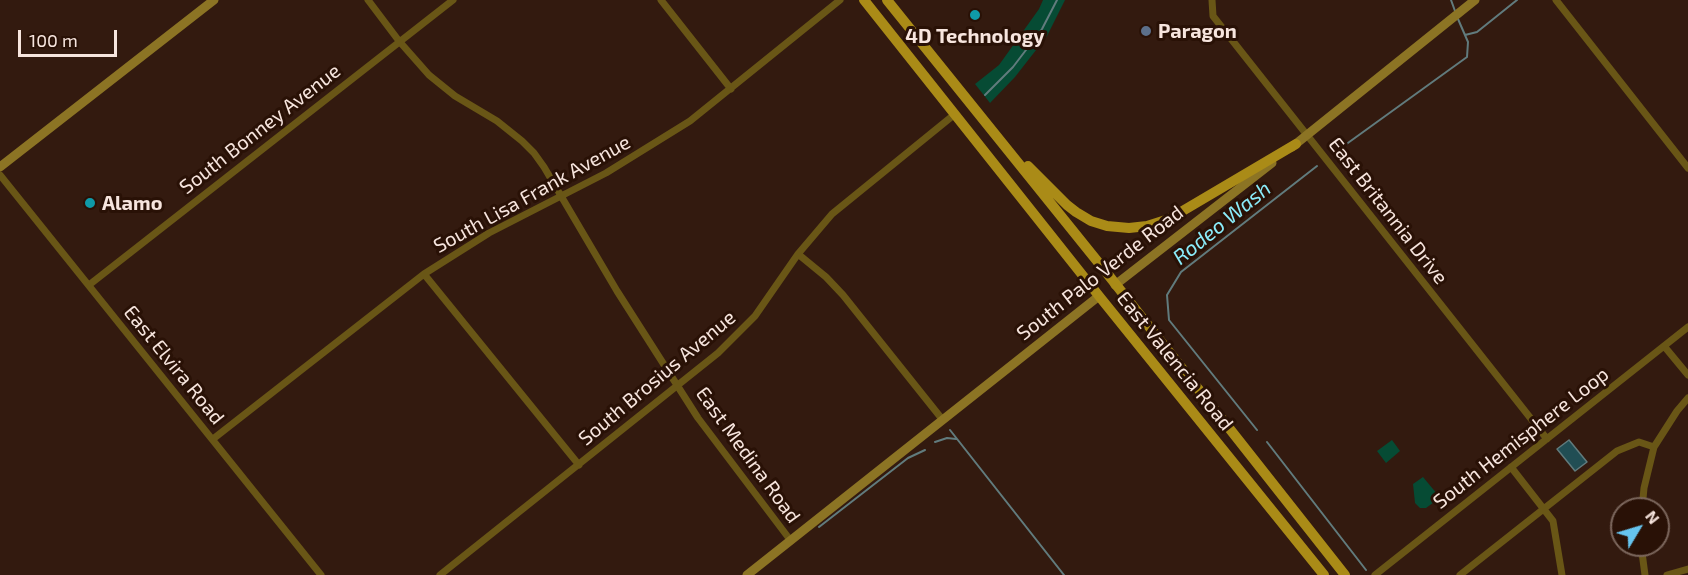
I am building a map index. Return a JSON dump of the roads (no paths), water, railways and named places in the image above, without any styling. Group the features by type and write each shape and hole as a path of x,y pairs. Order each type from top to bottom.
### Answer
{"main road":[{"name":"East Valencia Road","path":"864,0 1324,575"},
{"name":"East Valencia Road","path":"887,0 1345,575"},
{"path":"989,128 1076,212 1091,221 1107,226 1129,228 1147,226 1169,219 1296,144"},
{"name":"South Palo Verde Road","path":"1099,296 1115,285"}],"street":[{"path":"0,167 214,0"},
{"name":"East Medina Road","path":"368,0 399,41 429,75 455,96 497,121 522,141 544,166 617,291 698,418 791,541"},
{"name":"South Bonney Avenue","path":"89,285 453,0"},
{"path":"661,0 731,89"},
{"name":"South Lisa Frank Avenue","path":"213,439 424,274 489,233 606,173 690,121 840,0"},
{"name":"East Britannia Drive","path":"1212,0 1213,16 1547,439"},
{"name":"South Palo Verde Road","path":"1115,285 1475,0"},
{"path":"1556,0 1688,168"},
{"name":"South Brosius Avenue","path":"440,575 718,353 755,316 798,254 832,214 955,114"},
{"name":"East Elvira Road","path":"0,175 321,575"},
{"path":"798,254 826,277 843,295 942,419"},
{"path":"424,274 579,465"},
{"name":"South Palo Verde Road","path":"747,575 1099,296"},
{"name":"South Hemisphere Loop","path":"1375,575 1688,327"},
{"path":"1665,346 1688,375"},
{"path":"1643,497 1654,447 1688,398"},
{"path":"1460,575 1617,451 1639,442 1654,447"},
{"path":"1511,467 1553,521 1562,575"},
{"path":"1643,557 1645,575"},
{"path":"1667,575 1688,569"}],"water":[{"path":"1569,440 1587,462 1575,471 1557,449"}],"waterway":[{"path":"985,95 1013,67 1042,29 1057,0"},
{"name":"Rodeo Wash","path":"1451,0 1455,11"},
{"path":"1465,35 1477,32 1517,0"},
{"name":"Rodeo Wash","path":"1334,153 1467,57 1468,42 1458,19"},
{"name":"Rodeo Wash","path":"1257,430 1169,320 1167,295 1181,272 1317,166"},
{"path":"950,430 1064,575"},
{"path":"935,442 947,438 956,439"},
{"name":"Rodeo Wash","path":"1267,442 1366,570"},
{"path":"819,527 908,458 925,450"}],"place":[{"name":"4D Technology","path":"975,15"},
{"name":"Paragon","path":"1146,31"},
{"name":"Alamo","path":"90,203"}]}
